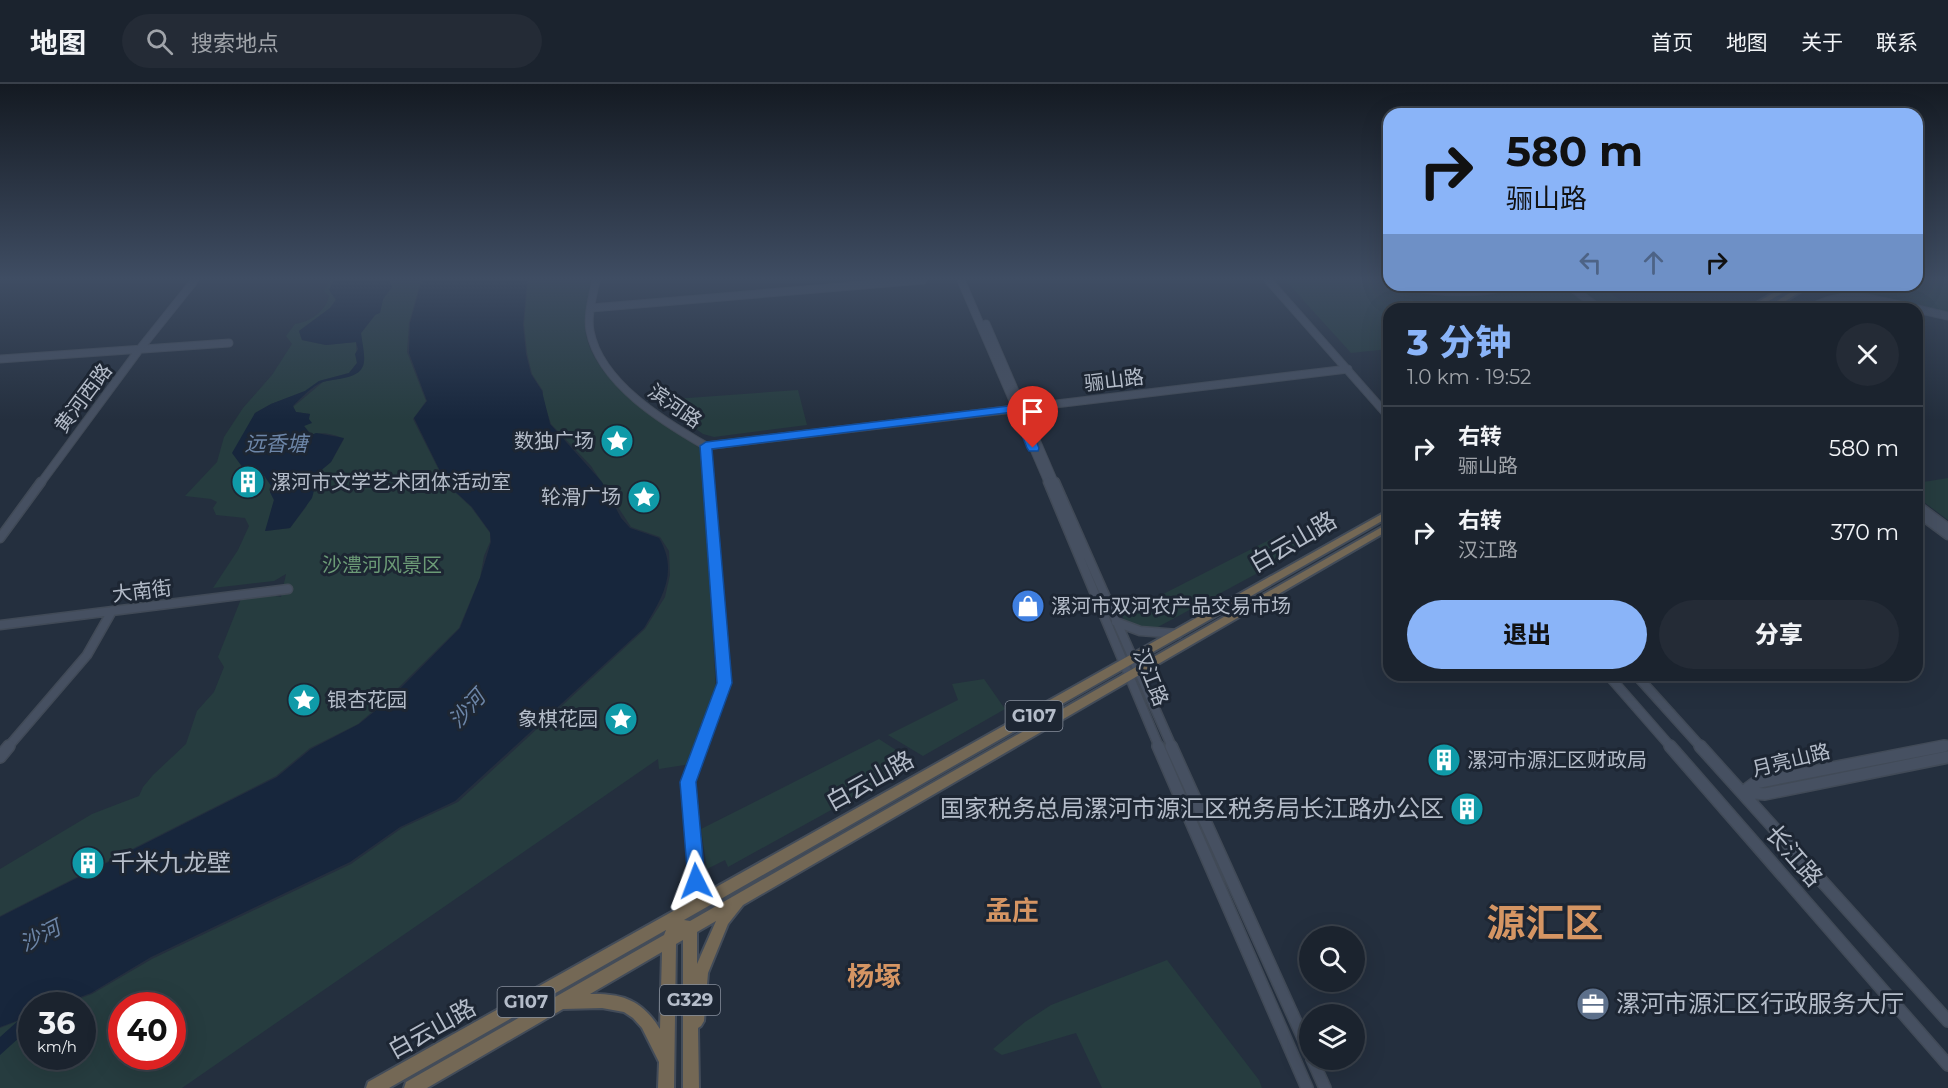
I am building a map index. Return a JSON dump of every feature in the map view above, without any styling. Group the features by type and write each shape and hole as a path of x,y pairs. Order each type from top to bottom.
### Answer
{"highway":[{"name":"白云山路","path":"412,1088 669,942 1131,667 1178,634 1383,516"},
{"name":"白云山路","path":"374,1088 678,917 1383,529"},
{"path":"691,1063 701,973 723,920 741,899"},
{"path":"678,917 690,929"},
{"name":"G329","path":"666,1088 669,942 678,917"},
{"name":"G329","path":"690,929 691,1088"},
{"path":"559,1004 604,1000 624,1002 640,1012 658,1040 666,1063"}],"main road":[{"path":"1312,327 1383,410"}],"street":[{"name":"黄河西路","path":"0,538 158,327"},
{"name":"滨河路","path":"590,327 599,355 612,375 633,396 706,446 724,683 688,782 697,880 678,917"},
{"name":"汉江路","path":"983,327 1116,622 1131,667 1299,1029"},
{"name":"汉江路","path":"986,327 1307,1088"},
{"path":"1314,327 1383,402"},
{"path":"0,359 229,344"},
{"name":"骊山路","path":"706,446 1348,369"},
{"path":"1923,509 1948,528"},
{"path":"1923,516 1948,535"},
{"name":"大南街","path":"0,625 288,589"},
{"path":"0,757 87,655 112,611"},
{"path":"1116,622 1140,631 1178,634"},
{"name":"长江路","path":"1613,681 1948,1065"},
{"name":"长江路","path":"1641,681 1948,1021"},
{"name":"月亮山路","path":"1743,792 1755,783 1948,744"},
{"name":"月亮山路","path":"1743,792 1765,794 1948,757"},
{"path":"1317,1070 1325,1088"}],"green space":[{"name":"沙澧河风景区","path":"293,327 305,327 299,331 302,340 326,345 356,342 357,363 349,373 319,381 305,391 255,413 243,468 263,474 272,487 270,492 274,500 266,531 290,528 306,507 319,472 331,462 344,439 320,433 312,435 304,426 310,414 296,412 293,407 323,382 351,376 363,356 361,333 366,327 409,327 407,352 426,401 413,419 446,484 471,507 490,533 490,542 484,556 480,578 459,628 388,698 358,724 310,748 276,776 0,916 0,869 92,814 139,796 153,775 186,744 197,711 214,692 224,667 218,657 241,599 271,595 281,597 286,574 274,581 213,588 238,550 249,526 245,518 216,515 213,508 217,502 211,499 185,496 217,462 224,437 243,408 272,375 292,344 286,336"},
{"path":"524,327 585,327 592,353 617,386 650,414 700,448 703,455 716,692 691,764 659,769 658,759 182,1088 0,1088 0,1028 18,1021 18,1070 96,1070 95,992 152,959 351,864 402,828 458,802 645,629 665,597 670,575 669,551 660,537 631,527 591,466 551,424 543,399 543,391 532,374"},
{"path":"1327,327 1383,327 1383,350 1351,353"},
{"path":"798,390 807,425 714,437 703,434 660,403 674,399"},
{"path":"1948,478 1948,520 1923,501 1923,482"},
{"path":"1283,533 1304,548 1158,627 1144,628 1125,622 1122,615"},
{"path":"984,679 1005,709 923,756 888,735 958,700 952,684"},
{"path":"879,739 916,763 728,867 725,860 707,869 701,829"},
{"path":"1167,960 1259,1080 1262,1088 1102,1088 1076,1033 1002,1055 993,1049 1025,1022 1051,1005"}],"water":[{"name":"远香塘","path":"305,327 366,327 361,333 364,362 358,372 319,384 293,406 296,412 310,414 309,419 312,423 304,426 311,435 316,433 344,438 331,462 319,472 312,498 290,528 265,531 274,500 270,492 272,487 263,474 243,468 232,453 255,413 305,391 319,381 349,373 357,363 356,342 326,345 302,340 299,331"},
{"name":"沙河","path":"410,327 523,327 531,374 542,391 550,424 602,482 621,518 630,528 659,538 665,550 668,562 666,584 644,628 455,801 400,827 350,862 151,957 93,992 18,992 18,1020 0,1027 0,917 277,777 311,749 359,724 390,699 460,628 480,578 491,542 490,532 472,507 446,483 414,418 427,401 409,353"},
{"path":"18,1021 18,1039 0,1055 0,1037"}],"place":[{"name":"数独广场","path":"617,441"},
{"name":"漯河市文学艺术团体活动室","path":"248,482"},
{"name":"轮滑广场","path":"644,497"},
{"name":"漯河市双河农产品交易市场","path":"1028,606"},
{"name":"银杏花园","path":"304,700"},
{"name":"象棋花园","path":"621,719"},
{"name":"漯河市源汇区财政局","path":"1444,760"},
{"name":"国家税务总局漯河市源汇区税务局长江路办公区","path":"1467,809"},
{"name":"千米九龙壁","path":"88,863"},
{"name":"漯河市源汇区行政服务大厅","path":"1593,1004"}],"district":[{"name":"孟庄","path":"1012,911"},
{"name":"源汇区","path":"1545,923"},
{"name":"杨塚","path":"874,977"}],"route":[{"path":"696,881 688,782 724,683 706,446 1017,408 1033,448"}]}
